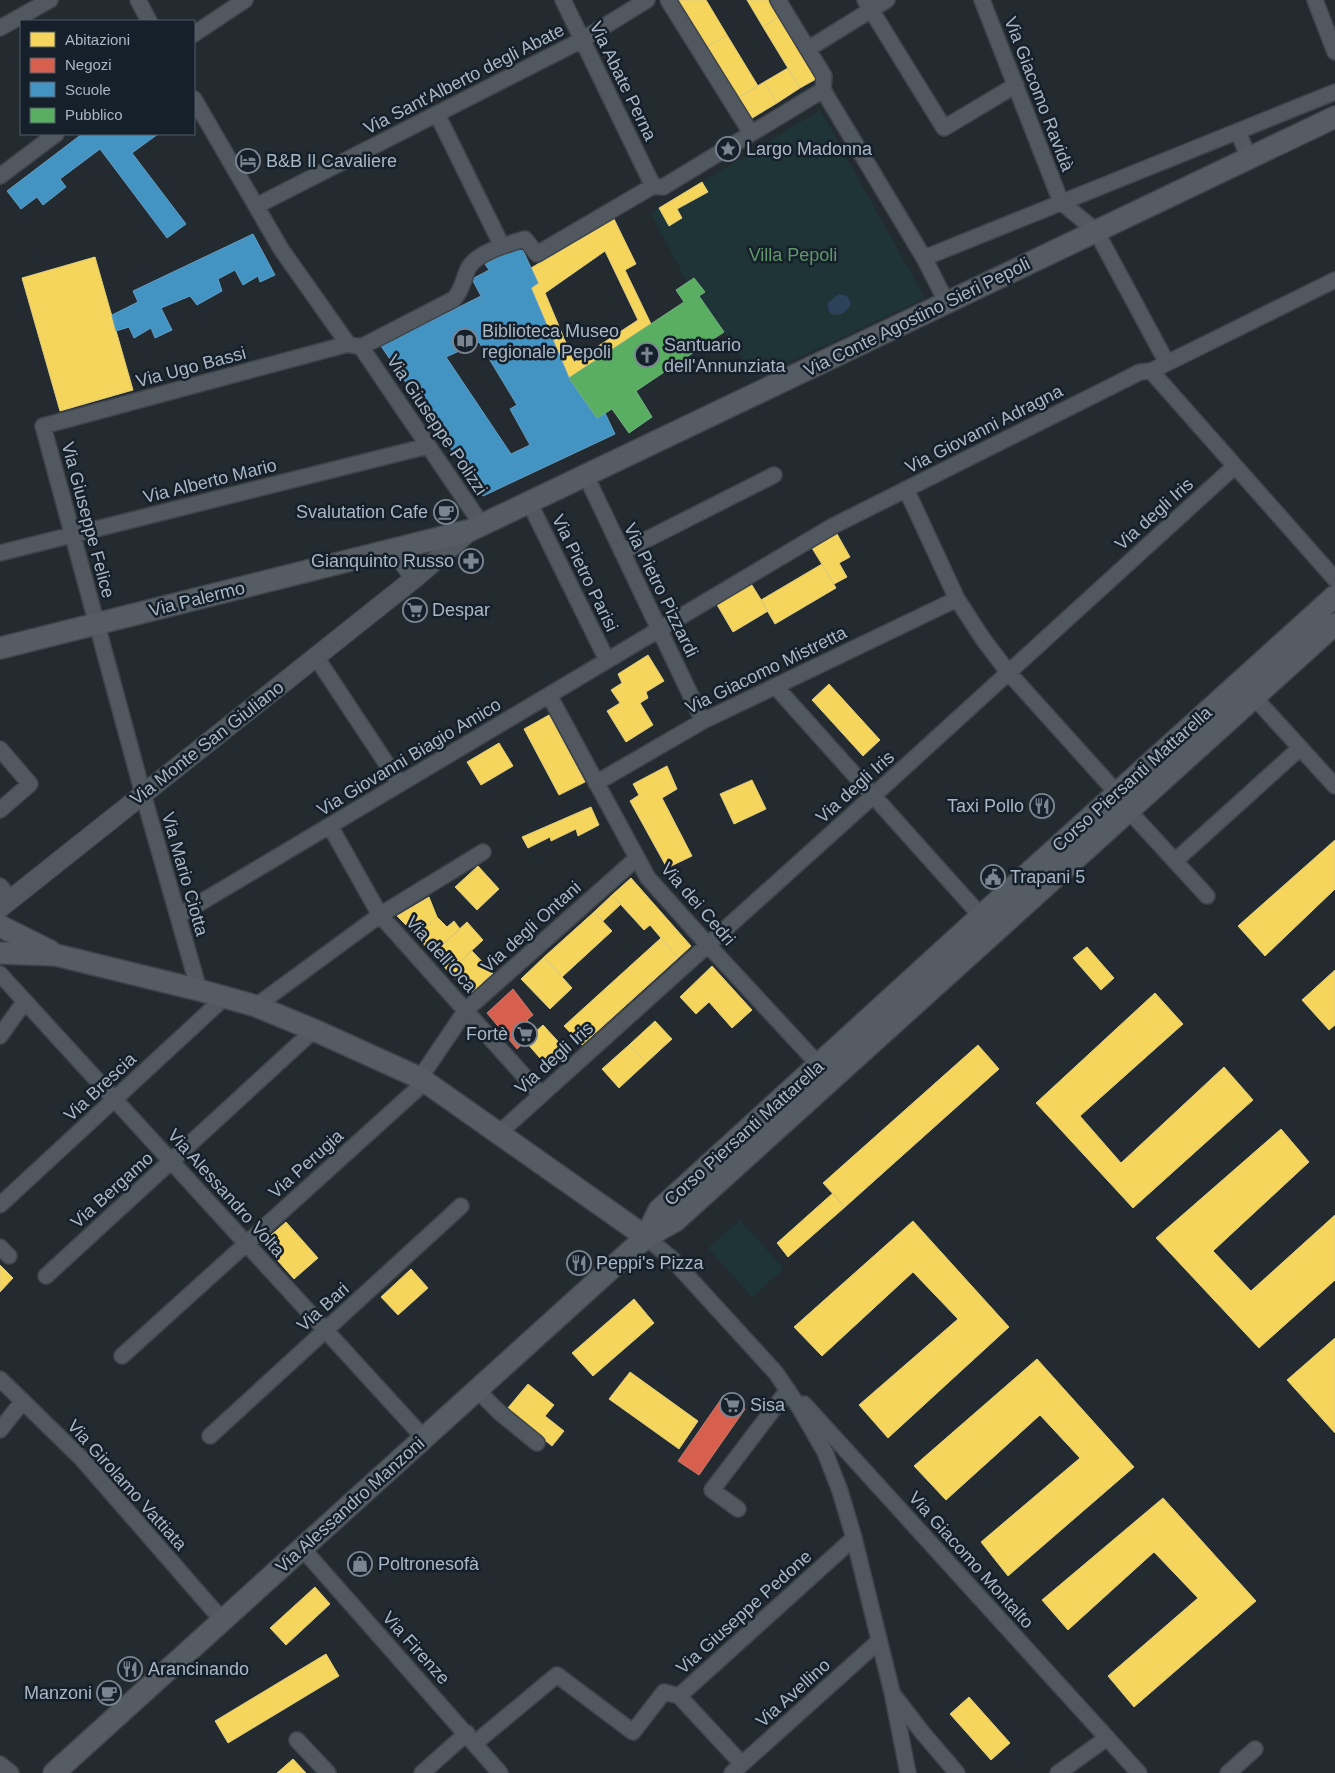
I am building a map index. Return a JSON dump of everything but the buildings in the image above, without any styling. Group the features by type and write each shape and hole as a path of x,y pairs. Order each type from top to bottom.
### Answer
{"main road":[{"name":"Via Conte Agostino Sieri Pepoli","path":"393,549 476,528 1335,117"},
{"name":"Via Palermo","path":"0,648 393,549"},
{"name":"Corso Piersanti Mattarella","path":"646,1237 675,1221 876,1026 1123,802 1335,596"},
{"name":"Corso Piersanti Mattarella","path":"646,1237 659,1210 819,1065 876,1026 981,916 1254,697 1335,624"},
{"path":"0,926 56,955"},
{"path":"0,953 56,955 225,996 256,1006 314,1030 423,1080 646,1237"},
{"name":"Via Alessandro Manzoni","path":"54,1773 646,1237"}],"street":[{"path":"0,28 50,0"},
{"path":"138,0 148,20"},
{"path":"195,33 245,0"},
{"name":"Via Abate Perna","path":"563,0 647,186"},
{"name":"Via Sant'Alberto degli Abate","path":"256,206 582,40 646,0"},
{"path":"668,0 751,133"},
{"path":"778,0 824,76 823,90 924,258 947,303"},
{"path":"808,49 868,5 887,0"},
{"name":"Via Giacomo Ravidà","path":"982,0 1061,202"},
{"path":"1315,0 1335,52"},
{"path":"868,5 944,128 1016,85"},
{"path":"647,186 663,188 823,90"},
{"path":"924,258 1335,92"},
{"name":"Via Giuseppe Polizzi","path":"195,102 281,249 428,446 476,528"},
{"path":"437,114 502,246"},
{"path":"1238,131 1249,158"},
{"path":"0,176 55,135"},
{"name":"Via Ugo Bassi","path":"43,426 354,345 454,299 460,293 469,267 478,257 525,238 537,254 647,186"},
{"path":"1061,202 1096,231 1167,363"},
{"name":"Via Giovanni Adragna","path":"659,629 833,526 1140,372 1151,371 1335,280"},
{"path":"1151,371 1335,579"},
{"name":"Via Giuseppe Felice","path":"43,426 96,624"},
{"name":"Via Alberto Mario","path":"0,553 428,446"},
{"name":"Via degli Iris","path":"498,1133 873,796 1235,466"},
{"path":"622,552 774,474"},
{"name":"Via Pietro Pizzardi","path":"586,476 702,720"},
{"path":"906,489 957,599 982,638 1008,672 1207,896"},
{"name":"Via Pietro Parisi","path":"529,502 607,660"},
{"name":"Via Conte Agostino Sieri Pepoli","path":"414,578 476,528"},
{"path":"393,549 414,578"},
{"name":"Via Monte San Giuliano","path":"4,898 143,794 414,578"},
{"name":"Via Giacomo Mistretta","path":"596,783 702,720 957,599"},
{"name":"Via Mario Ciotta","path":"96,624 199,990"},
{"name":"Via Giovanni Biagio Amico","path":"178,916 659,629"},
{"path":"316,657 400,784"},
{"path":"775,686 981,916"},
{"name":"Via dei Cedri","path":"548,695 648,878 819,1065"},
{"path":"1254,697 1335,786"},
{"path":"1175,861 1300,748"},
{"path":"0,749 30,784 0,810"},
{"name":"Via dell'Oca","path":"330,826 380,915 540,1095"},
{"path":"256,1006 380,915 483,852"},
{"name":"Via degli Ontani","path":"423,1080 466,1010 637,858"},
{"name":"Via Alessandro Volta","path":"0,974 424,1438"},
{"name":"Via Brescia","path":"0,1205 225,996"},
{"path":"0,1036 26,1001"},
{"name":"Via Bergamo","path":"46,1276 314,1030"},
{"name":"Via Perugia","path":"122,1356 423,1080"},
{"name":"Via Bari","path":"210,1436 461,1206"},
{"path":"646,1237 671,1258 776,1373 825,1452 840,1491 854,1538 892,1692 908,1773"},
{"name":"Via Giacomo Montalto","path":"776,1373 1139,1773"},
{"name":"Via Girolamo Vattiata","path":"0,1379 82,1459 222,1620"},
{"path":"477,1390 499,1412 536,1443"},
{"path":"738,1509 712,1490 788,1390"},
{"path":"0,1430 23,1401"},
{"name":"Via Giuseppe Pedone","path":"471,1738 557,1675 633,1732 664,1692 679,1696 854,1538"},
{"name":"Via Firenze","path":"302,1548 500,1773"},
{"name":"Via Avellino","path":"737,1769 879,1641"},
{"path":"892,1692 922,1732 958,1773"},
{"path":"679,1696 737,1769"},
{"path":"422,1773 471,1738"},
{"path":"1058,1773 1107,1738"},
{"path":"297,1740 328,1773"},
{"path":"1228,1773 1255,1749"},
{"path":"0,1764 12,1773"}],"green space":[{"name":"Villa Pepoli","path":"820,110 925,298 756,378 699,297 705,292 694,278 687,282 651,213"},
{"path":"740,1220 784,1269 752,1297 708,1248"}],"water":[{"path":"839,294 847,297 851,304 843,313 838,315 831,314 828,310 828,303"}],"place":[{"name":"Largo Madonna","path":"728,149"},
{"name":"B&B Il Cavaliere","path":"248,161"},
{"name":"Biblioteca Museo regionale Pepoli","path":"465,341"},
{"name":"Santuario dell'Annunziata","path":"647,355"},
{"name":"Svalutation Cafe","path":"446,512"},
{"name":"Gianquinto Russo","path":"471,561"},
{"name":"Despar","path":"415,610"},
{"name":"Taxi Pollo","path":"1042,806"},
{"name":"Trapani 5","path":"993,877"},
{"name":"Fortè","path":"525,1034"},
{"name":"Peppi's Pizza","path":"579,1263"},
{"name":"Sisa","path":"732,1405"},
{"name":"Poltronesofà","path":"360,1564"},
{"name":"Arancinando","path":"130,1669"},
{"name":"Manzoni","path":"109,1693"}]}
